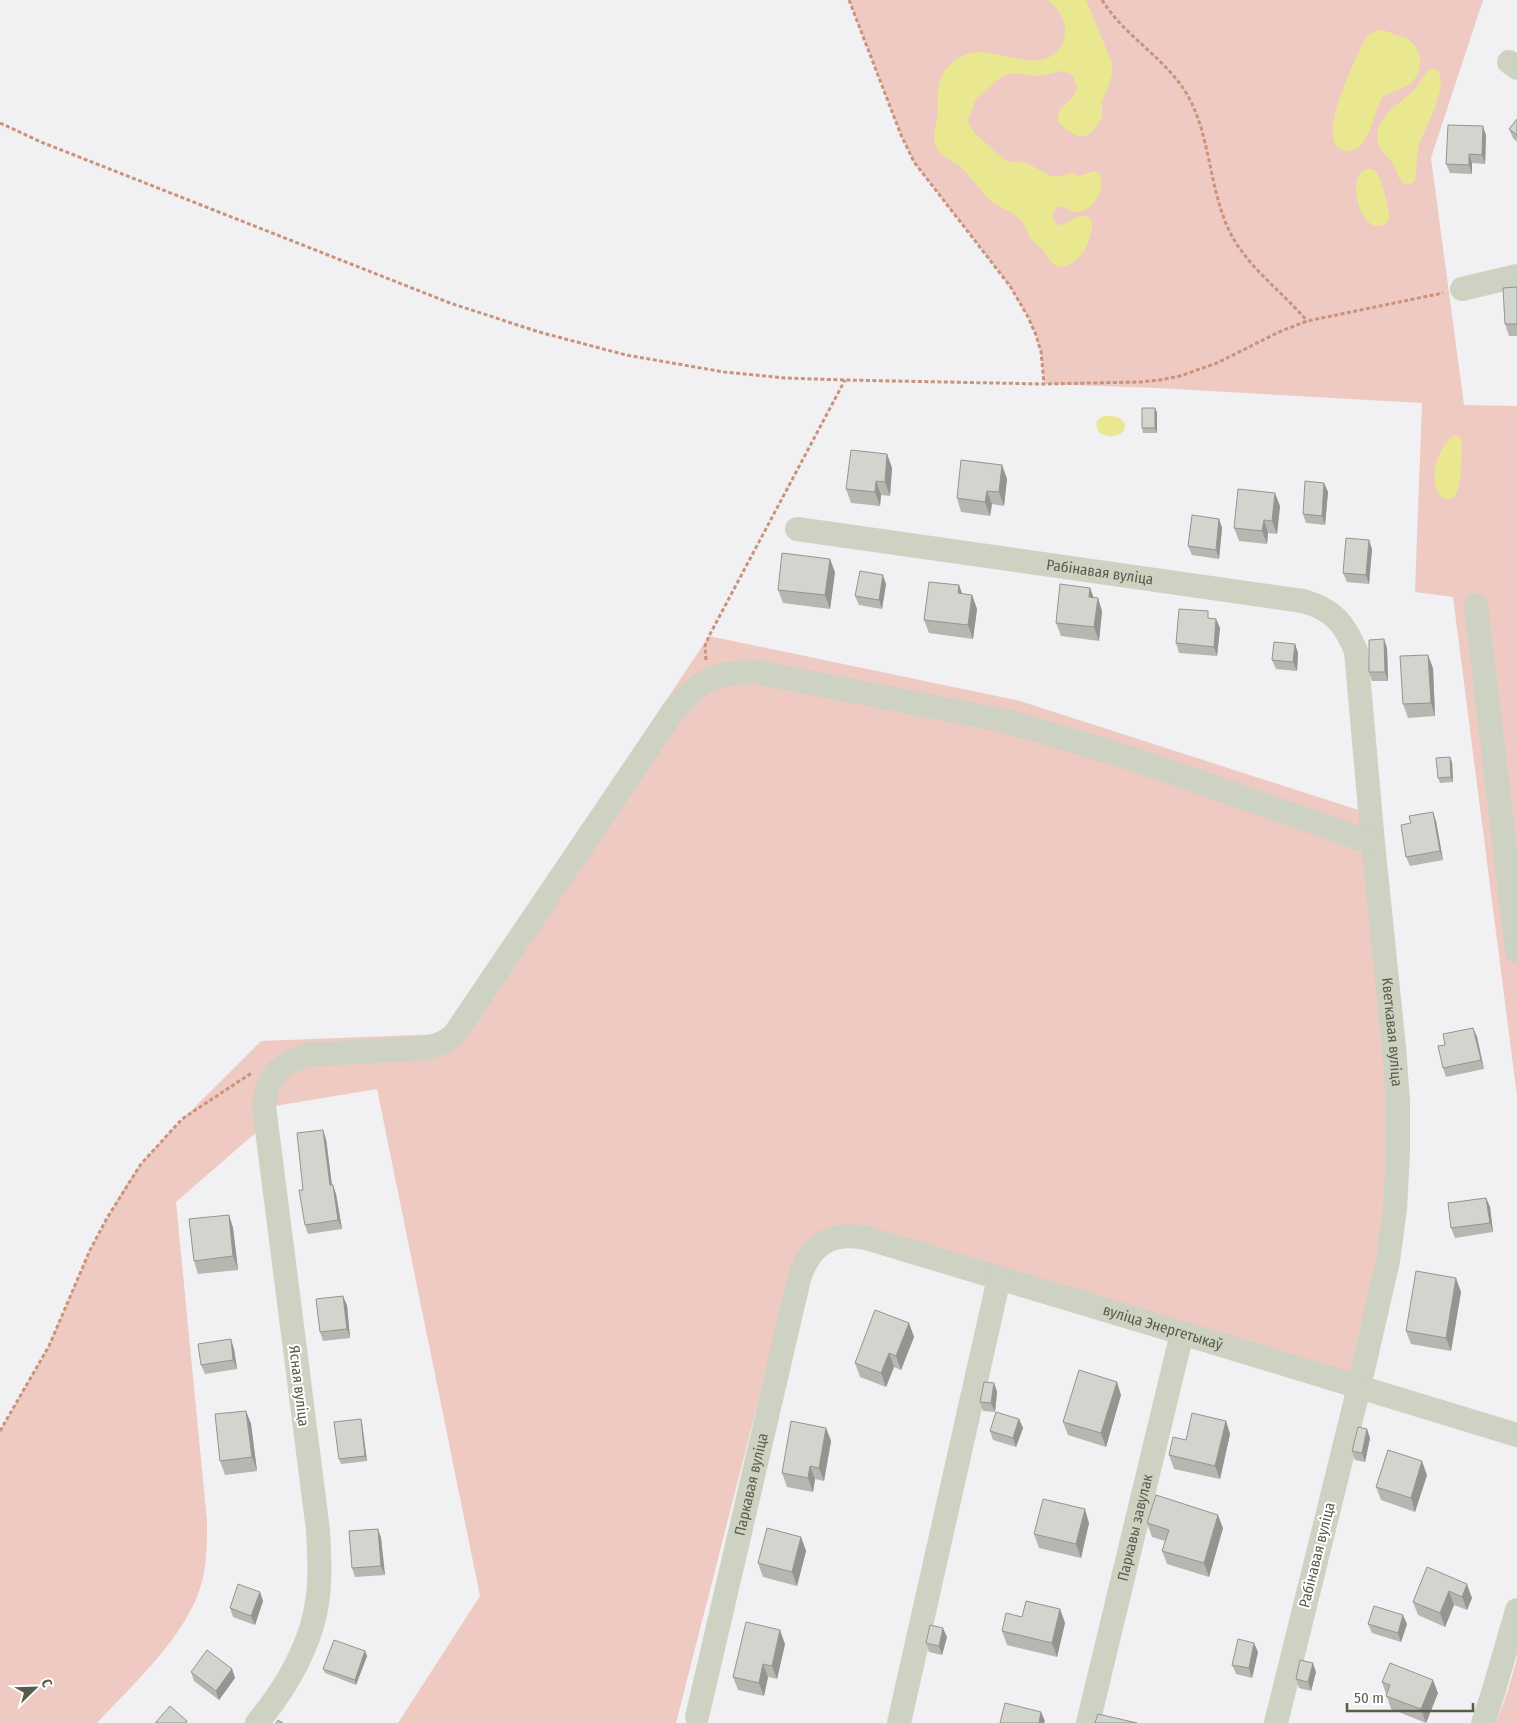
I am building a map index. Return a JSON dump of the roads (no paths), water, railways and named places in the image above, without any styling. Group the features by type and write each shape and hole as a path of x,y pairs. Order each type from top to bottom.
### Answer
{"street":[{"path":"1462,289 1517,276"},
{"name":"Рабінавая вуліца","path":"797,529 1303,601 1321,606 1336,616 1348,631 1356,651 1359,675"},
{"path":"1476,605 1517,951"},
{"name":"Ясная вуліца","path":"257,1723 277,1696 304,1649 318,1596 320,1565 318,1530 264,1106 265,1090 271,1077 292,1060 306,1055 424,1048 446,1042 454,1035 686,695 712,678 740,671 756,672 1006,721 1133,759 1373,844"},
{"name":"Кветкавая вуліца","path":"1359,675 1398,1101 1395,1209 1388,1261 1359,1387"},
{"name":"вуліца Энергетыкаў","path":"810,1254 819,1245 829,1240 841,1236 853,1236 1182,1332 1517,1435"},
{"name":"Паркавая вуліца","path":"697,1717 799,1279 803,1265 810,1254"},
{"path":"899,1723 999,1278"},
{"name":"Паркавы завулак","path":"1088,1723 1182,1332"},
{"name":"Рабінавая вуліца","path":"1276,1723 1359,1387"},
{"path":"1483,1723 1517,1610"}]}
